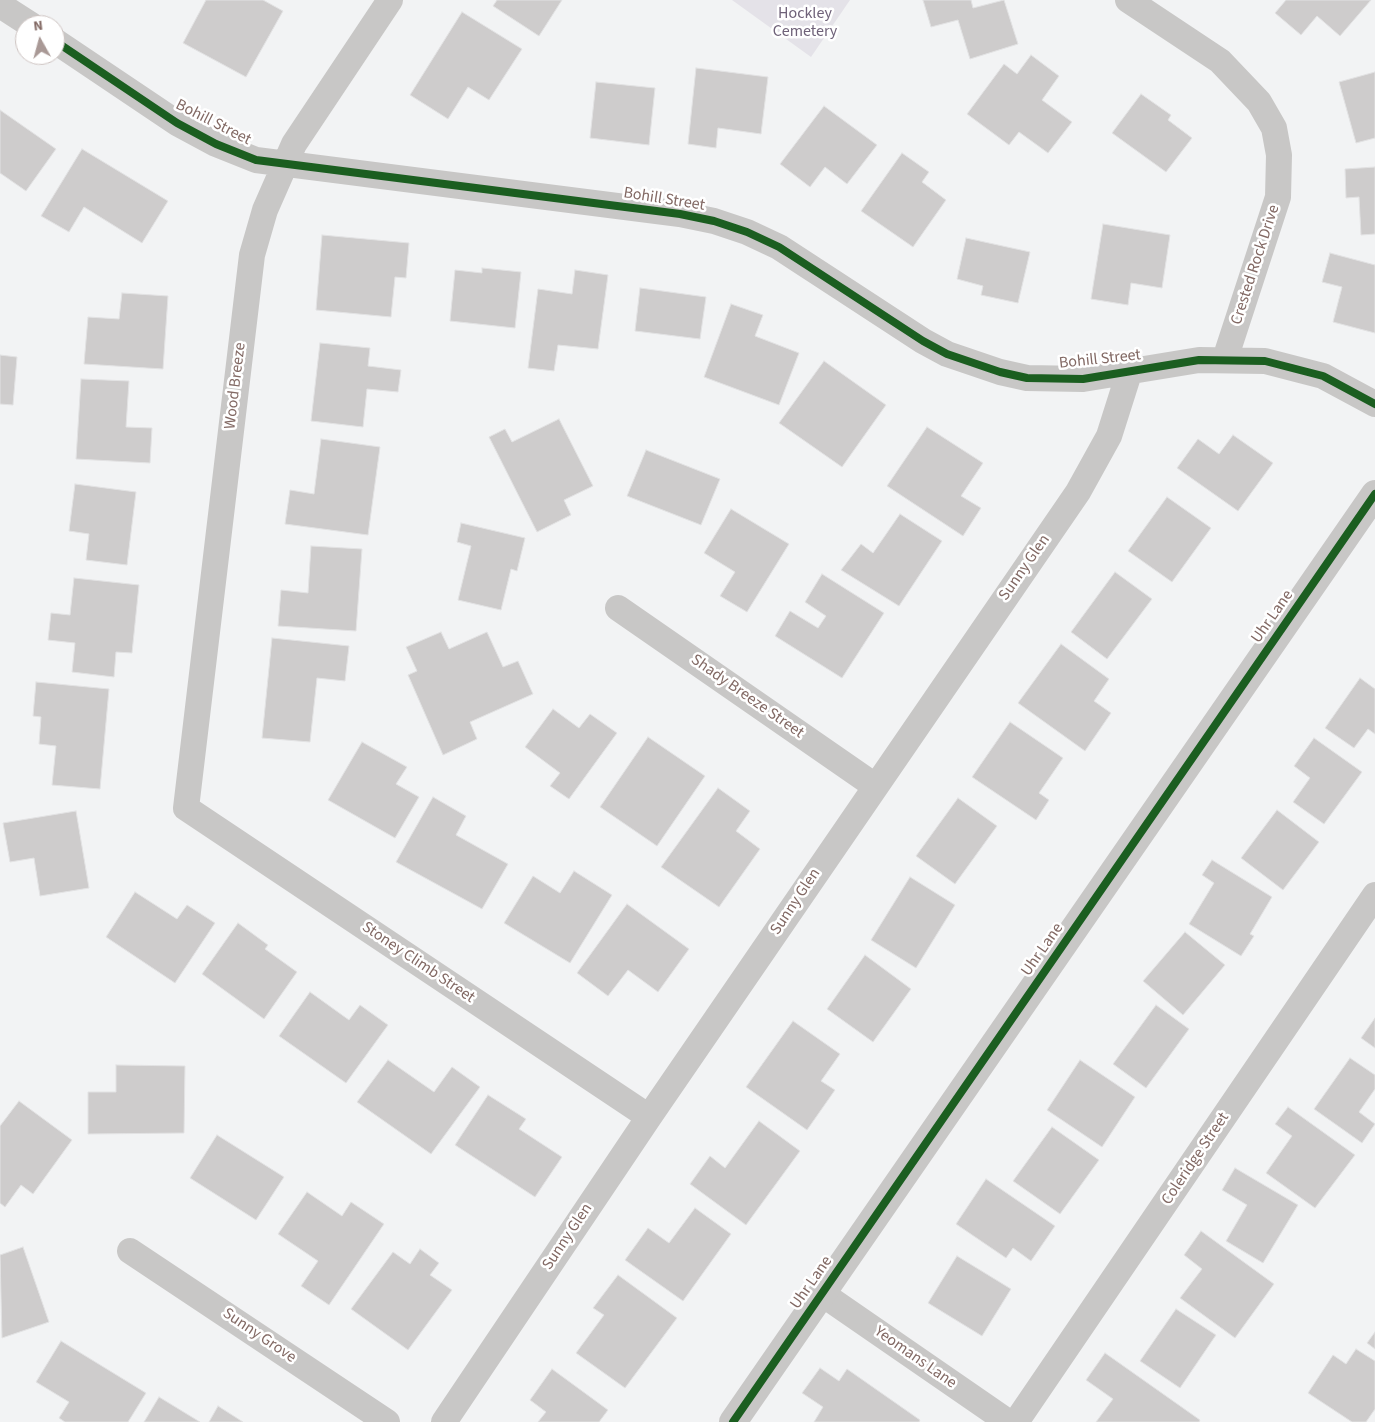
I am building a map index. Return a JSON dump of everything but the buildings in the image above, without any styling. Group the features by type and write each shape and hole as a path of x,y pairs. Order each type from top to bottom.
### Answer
{"street":[{"name":"Wood Breeze","path":"186,808 252,255 265,210 283,165 326,93 390,0"},
{"name":"Crested Rock Drive","path":"1128,0 1220,61 1259,102 1274,128 1279,155 1278,197 1226,359"},
{"path":"0,5 16,15"},
{"name":"Bohill Street","path":"65,48 185,127 216,144 256,160 283,165 680,214 714,221 748,232 779,247 923,341 947,354 1000,372 1027,378 1083,379 1130,373 1170,364 1226,359 1265,361 1323,376 1375,404"},
{"name":"Sunny Glen","path":"444,1422 649,1117 1078,492 1109,436 1130,373"},
{"name":"Uhr Lane","path":"733,1422 1375,494"},
{"name":"Shady Breeze Street","path":"618,608 875,786"},
{"name":"Stoney Climb Street","path":"186,808 649,1117"},
{"name":"Coleridge Street","path":"1016,1422 1375,895"},
{"name":"Sunny Grove","path":"130,1251 387,1422"},
{"name":"Yeomans Lane","path":"822,1294 1008,1422"}],"green space":[{"name":"Hockley Cemetery","path":"732,0 850,0 811,57"}],"cycle path":[{"path":"65,48 177,123 216,144 256,160 680,214 714,221 747,232 779,247 923,341 947,354 1000,372 1027,378 1083,379 1199,360 1265,361 1323,376 1375,404"},
{"path":"733,1422 1375,494"}]}
